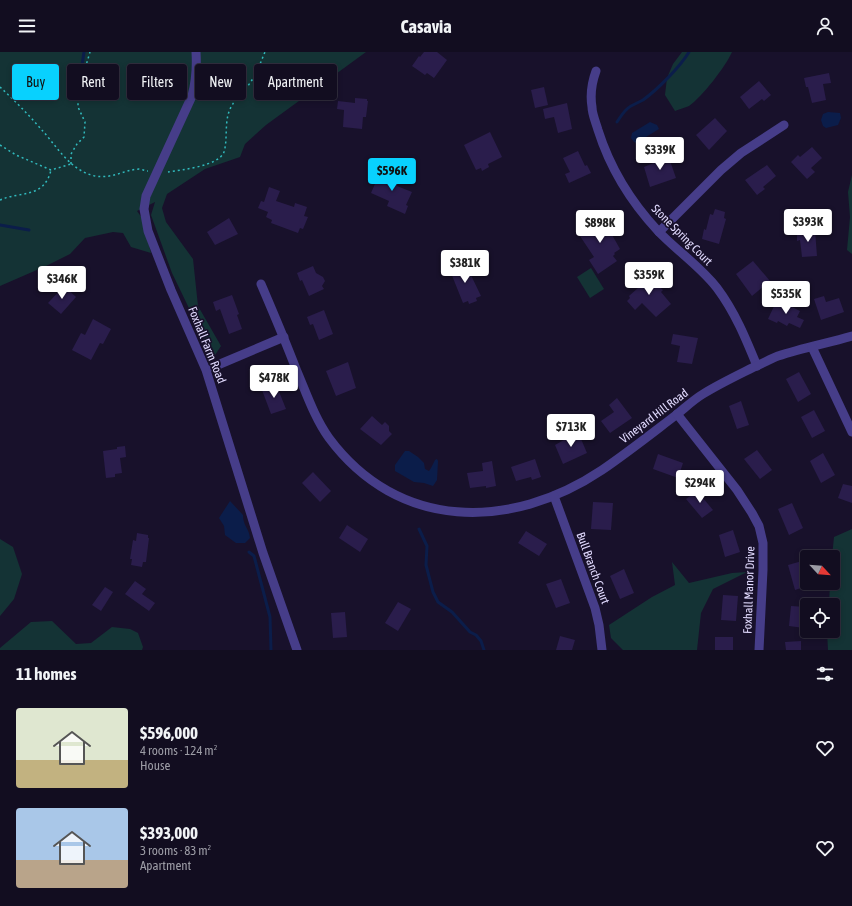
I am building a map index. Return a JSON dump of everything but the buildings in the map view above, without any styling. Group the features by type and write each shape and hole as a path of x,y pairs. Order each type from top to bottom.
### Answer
{"street":[{"name":"Foxhall Farm Road","path":"196,52 196,82 192,96 146,196 144,209 148,232 171,290 206,370 263,553 297,650"},
{"name":"Stone Spring Court","path":"596,71 593,80 592,107 604,150 628,193 659,232 697,266 716,287 729,305 757,366"},
{"path":"659,232 741,153 784,125"},
{"name":"Vineyard Hill Road","path":"261,284 315,415 328,438 346,458 366,476 403,500 424,507 447,511 471,513 502,511 528,506 554,496 579,484 602,470 702,395 726,380 778,356 852,336"},
{"path":"213,367 284,337"},
{"path":"812,347 852,432"},
{"name":"Foxhall Manor Drive","path":"677,414 737,490 759,526 763,543 763,570 759,650"},
{"name":"Bull Branch Court","path":"554,496 595,608 602,650"}],"path":[{"path":"71,164 71,154 77,144 84,137 85,122 78,107 78,100 86,87 86,69 90,52"},
{"path":"0,87 41,129 71,164 86,173 97,176 114,176 140,169 157,173 189,169 221,157 224,152 227,118 230,109 252,80 266,52"},
{"path":"0,145 16,155 51,170 71,164"},
{"path":"0,200 31,193 46,183 51,170"}],"green space":[{"path":"0,52 366,52 337,73 337,64 254,64 254,100 300,100 266,125 245,144 240,157 205,169 167,194 162,208 166,222 193,259 198,306 221,346 213,358 172,273 151,215 155,202 137,211 142,218 151,253 131,247 123,233 113,232 85,238 70,254 0,286"},
{"path":"682,52 732,52 707,89 689,106 675,111 665,95 667,78 673,64"},
{"path":"852,175 852,254 847,250 850,217 848,192"},
{"path":"591,268 604,289 590,298 577,277"},
{"path":"852,529 852,650 828,650 827,638 840,638 840,598 829,598 830,590 840,590 840,550 833,550 834,537"},
{"path":"0,539 13,547 22,574 14,599 0,616"},
{"path":"672,562 689,583 732,573 747,572 713,589 701,613 697,650 623,650 611,638 609,625 652,597 675,585"},
{"path":"52,621 76,644 91,643 112,627 130,629 138,633 143,647 142,650 0,650 0,648 31,622"}],"water":[{"path":"828,112 840,113 841,118 838,125 826,128 823,126 821,120 823,114"},
{"path":"650,122 657,125 659,129 636,143 634,142 631,138 632,133"},
{"path":"405,451 409,451 418,457 424,463 425,469 429,471 437,459 437,480 433,486 414,482 395,471 395,465"},
{"path":"230,501 243,515 250,538 245,543 236,543 225,535 224,526 219,518"}],"waterway":[{"path":"82,64 84,52"},
{"path":"617,122 627,109 649,96 674,71 689,52"},
{"path":"0,225 29,230"},
{"path":"419,529 427,546 426,565 433,592 438,602 452,612 470,632 476,635 481,641 484,650"},
{"path":"249,552 254,556 270,617 271,650"}]}
